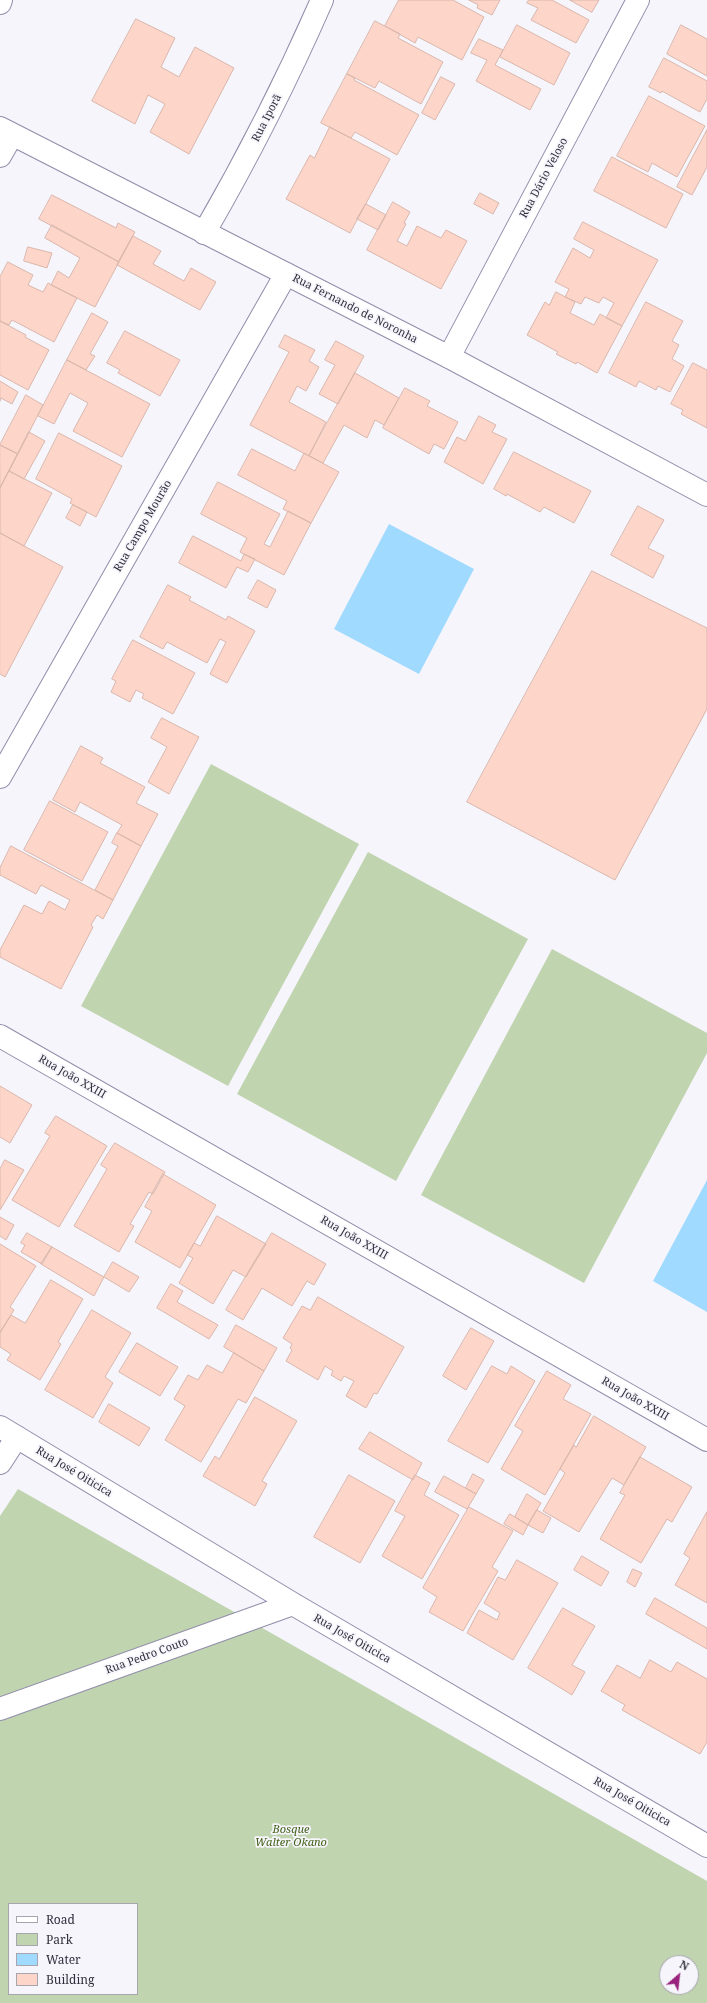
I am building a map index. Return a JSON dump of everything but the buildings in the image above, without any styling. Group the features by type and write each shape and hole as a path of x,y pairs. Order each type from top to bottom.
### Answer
{"street":[{"path":"0,4 1,0"},
{"name":"Rua Iporã","path":"204,233 235,180 292,68 322,0"},
{"name":"Rua Dário Veloso","path":"449,357 638,0"},
{"path":"0,156 6,131"},
{"name":"Rua Fernando de Noronha","path":"6,131 449,357 707,494"},
{"name":"Rua Campo Mourão","path":"0,777 286,274"},
{"name":"Rua João XXIII","path":"0,1036 707,1440"},
{"path":"0,1463 8,1432"},
{"name":"Rua José Oiticica","path":"8,1432 293,1604 707,1846"},
{"name":"Rua Pedro Couto","path":"0,1709 293,1604"}],"green space":[{"path":"211,764 359,844 228,1086 81,1006"},
{"path":"368,852 528,939 396,1181 237,1094"},
{"path":"552,949 707,1033 707,1053 584,1283 421,1195"},
{"name":"Bosque Walter Okano","path":"18,1489 707,1881 707,2003 0,2003 0,1516"}],"water":[{"path":"389,524 474,569 419,674 334,629"},
{"path":"707,1180 707,1312 653,1281"}]}
